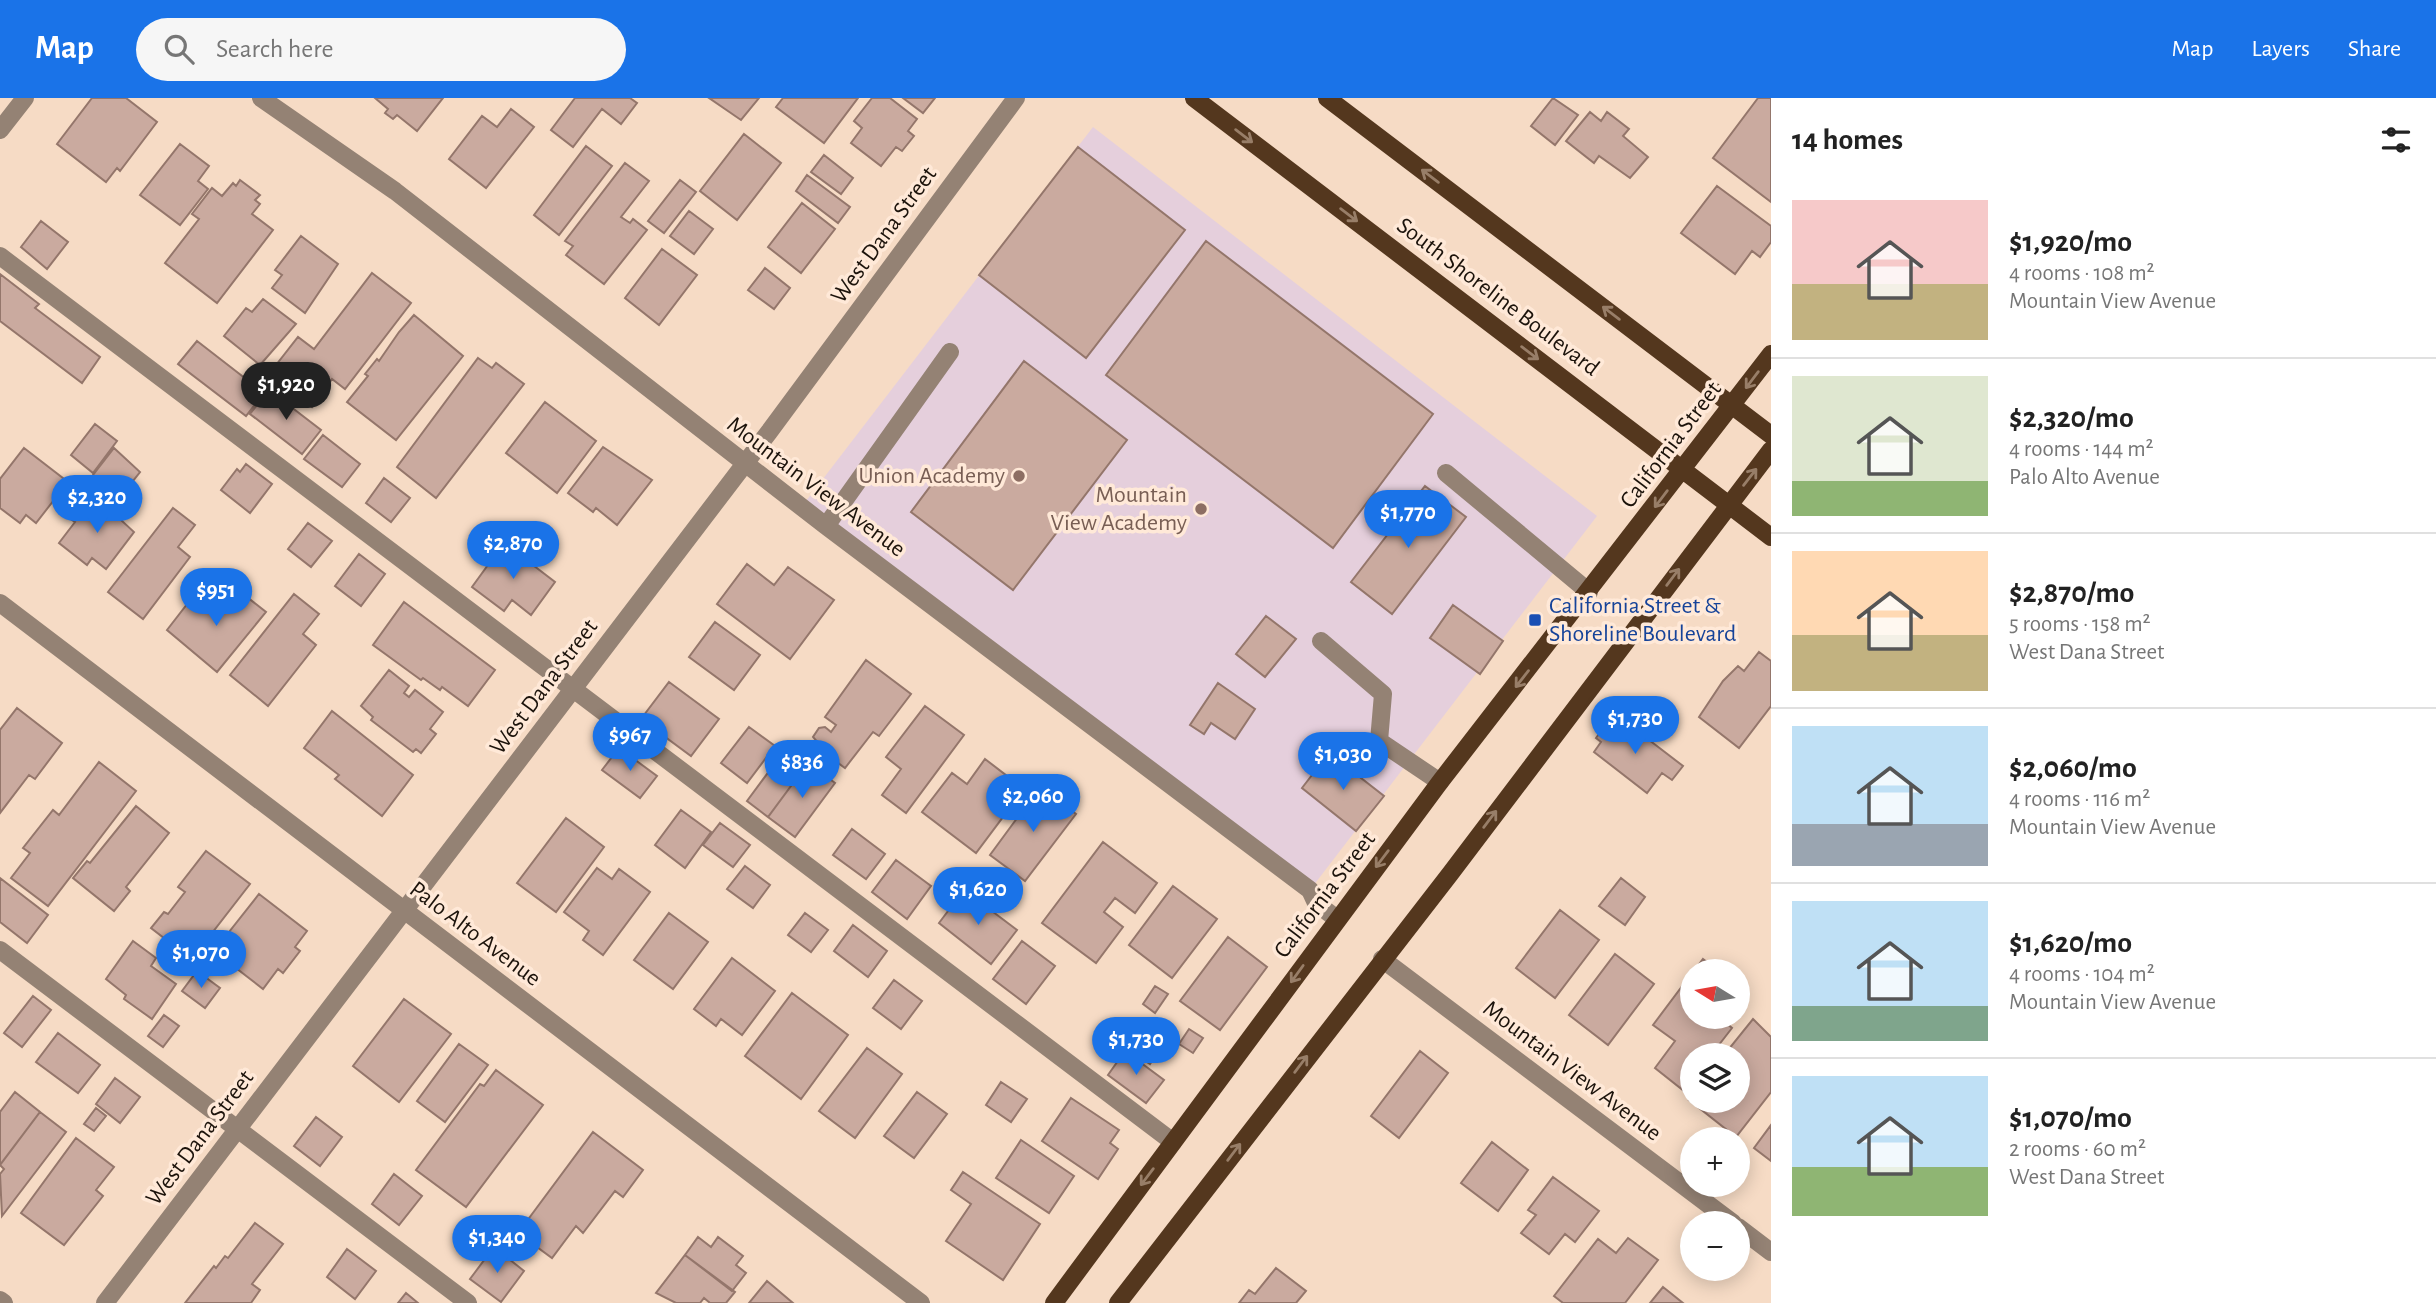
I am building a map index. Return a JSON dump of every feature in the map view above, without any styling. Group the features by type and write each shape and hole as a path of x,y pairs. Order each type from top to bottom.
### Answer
{"main road":[{"name":"South Shoreline Boulevard","path":"1194,98 1771,537"},
{"path":"1327,98 1771,435"},
{"name":"California Street","path":"1054,1303 1440,782 1771,354"},
{"path":"1118,1303 1382,958 1450,874 1771,450"}],"street":[{"path":"0,130 25,98"},
{"name":"Mountain View Avenue","path":"261,98 395,191 826,526 1310,890 1316,902 1337,919"},
{"name":"West Dana Street","path":"105,1303 745,464 1016,98"},
{"path":"0,256 1173,1142"},
{"path":"826,526 950,352"},
{"path":"1446,473 1589,592"},
{"name":"Palo Alto Avenue","path":"0,603 921,1303"},
{"path":"1321,641 1383,694 1379,741 1440,782"},
{"path":"0,950 468,1303"},
{"name":"Mountain View Avenue","path":"1382,958 1717,1211"},
{"path":"1750,1236 1771,1252"}],"shaded area":[{"name":"Mountain View Academy","path":"1093,127 1597,516 1310,890 806,501"}],"building":[{"path":"92,98 126,98 157,122 120,171 117,168 106,182 57,144"},
{"path":"375,98 443,98 417,131 397,115 393,119 385,113 388,109"},
{"path":"575,98 630,98 637,103 621,124 602,109 573,147 551,130"},
{"path":"709,98 759,98 741,120"},
{"path":"783,98 858,98 824,143 776,107"},
{"path":"872,98 890,98 917,119 908,131 914,136 902,151 896,147 881,166 851,143 862,128 854,121"},
{"path":"903,98 935,98 923,113"},
{"path":"1553,98 1578,115 1555,145 1531,126"},
{"path":"1758,98 1771,98 1771,202 1713,158"},
{"path":"511,109 534,127 486,188 449,159 482,116 497,127"},
{"path":"1590,112 1601,121 1607,112 1629,129 1623,136 1648,157 1630,178 1599,156 1594,163 1566,141"},
{"path":"744,134 781,163 737,220 700,191"},
{"path":"180,144 209,166 198,181 208,189 180,225 140,195"},
{"path":"586,146 612,166 559,235 534,215"},
{"path":"1078,147 1185,230 1086,358 979,275"},
{"path":"824,155 853,178 841,194 811,172"},
{"path":"625,163 649,181 621,217 630,223 633,219 647,230 604,284 566,255 573,246 565,241"},
{"path":"807,175 850,207 838,223 796,191"},
{"path":"240,180 260,195 255,200 260,204 252,214 273,230 217,303 165,263 199,219 192,214 212,188 222,196 233,183 236,186"},
{"path":"680,180 696,192 664,233 648,221"},
{"path":"1717,186 1771,226 1771,242 1760,257 1752,251 1735,274 1681,233"},
{"path":"802,203 835,229 801,273 768,247"},
{"path":"689,211 713,229 694,254 670,236"},
{"path":"41,221 68,242 47,269 21,247"},
{"path":"301,236 338,264 305,313 272,288 282,275 275,270"},
{"path":"1206,241 1433,414 1333,548 1106,375"},
{"path":"662,249 697,275 659,325 625,298"},
{"path":"765,268 790,288 774,309 748,290"},
{"path":"372,273 411,303 345,389 332,379 312,407 269,374 298,337 314,349"},
{"path":"0,274 39,304 35,308 100,357 82,383 0,321"},
{"path":"263,299 296,324 260,365 224,336 246,308 252,312"},
{"path":"414,315 463,356 396,440 347,402 368,376 365,374 377,359 379,361"},
{"path":"197,341 264,393 246,416 178,364"},
{"path":"478,358 492,368 496,363 524,384 436,498 397,467"},
{"name":"Union Academy","path":"1024,361 1127,440 1013,590 911,512"},
{"path":"269,390 321,430 302,454 250,414"},
{"path":"545,402 596,441 557,493 506,453"},
{"path":"95,424 117,441 93,473 71,455"},
{"path":"323,435 360,464 342,487 304,459"},
{"path":"603,447 652,480 617,525 596,508 593,512 568,493"},
{"path":"24,448 68,482 36,523 26,515 20,523 0,508 0,479"},
{"path":"114,448 140,472 121,496 93,475"},
{"path":"246,464 272,484 250,513 221,490 237,469 240,472"},
{"path":"384,478 410,498 391,522 366,503"},
{"path":"1425,486 1466,517 1392,614 1351,582"},
{"path":"95,496 134,532 106,569 92,558 87,565 59,543 75,522 72,520 78,513 80,515"},
{"path":"173,508 195,525 178,547 190,557 143,619 108,592"},
{"path":"308,523 332,541 311,567 288,549"},
{"path":"504,543 555,582 531,615 512,600 504,611 472,587"},
{"path":"359,554 385,574 361,606 335,586"},
{"path":"747,564 774,585 788,567 834,600 790,659 717,604"},
{"path":"238,590 266,612 217,672 167,630 195,594 220,613"},
{"path":"294,594 319,614 303,634 316,645 268,706 230,675"},
{"path":"404,602 495,670 468,706 442,687 440,690 423,678 421,680 373,645"},
{"path":"1453,605 1503,641 1480,674 1430,638"},
{"path":"1266,616 1296,639 1265,677 1236,654"},
{"path":"715,622 760,655 734,690 689,657"},
{"path":"1759,652 1771,661 1771,706 1739,748 1699,717 1723,681 1738,666 1744,671"},
{"path":"866,660 911,694 879,736 873,732 845,768 819,749 821,746 813,737 819,728 825,727 831,732 836,725 825,717"},
{"path":"389,670 409,686 404,693 409,697 415,690 443,712 430,729 436,734 421,753 416,749 413,752 371,720 373,717 361,706"},
{"path":"669,682 719,719 691,756 641,719"},
{"path":"1218,683 1255,709 1235,739 1211,723 1204,734 1190,725"},
{"path":"925,706 964,735 906,813 882,795 901,769 886,757"},
{"path":"17,708 62,743 35,779 29,775 0,813 0,730"},
{"path":"332,711 413,775 382,816 335,779 339,775 304,748"},
{"path":"1623,720 1683,766 1672,780 1662,773 1647,793 1594,752 1601,742 1596,738 1607,723 1616,729"},
{"path":"749,727 775,746 747,783 721,763"},
{"path":"787,747 808,763 768,817 747,801"},
{"path":"619,748 657,776 640,798 602,770"},
{"path":"1329,753 1384,796 1356,831 1302,788"},
{"path":"985,759 1024,789 976,853 922,812 952,773 967,784"},
{"path":"99,762 136,791 48,906 11,878 30,853 23,848 53,810 59,815"},
{"path":"808,763 835,783 795,837 768,817"},
{"path":"1040,787 1076,814 1025,881 990,855"},
{"path":"136,806 169,833 126,887 130,891 114,911 73,878 87,861 90,863"},
{"path":"681,810 711,832 685,868 655,845"},
{"path":"566,818 604,847 556,912 517,883"},
{"path":"720,823 750,845 733,867 703,845"},
{"path":"852,829 885,854 866,879 833,855"},
{"path":"1103,842 1157,883 1135,913 1115,898 1104,912 1123,927 1096,963 1042,923"},
{"path":"206,851 250,884 198,951 183,940 177,948 151,928 164,912 168,914 185,892 178,887"},
{"path":"896,860 931,886 907,919 872,892"},
{"path":"745,866 770,885 753,908 727,889"},
{"path":"597,868 612,879 619,869 650,892 603,955 583,940 589,931 564,912"},
{"path":"0,878 48,915 27,943 0,922"},
{"path":"1621,878 1645,897 1625,925 1599,906"},
{"path":"1173,886 1217,919 1172,978 1129,945"},
{"path":"964,890 1017,930 991,964 939,923"},
{"path":"259,894 307,931 295,947 300,951 283,973 278,969 263,989 214,951"},
{"path":"1560,910 1599,940 1555,998 1516,968"},
{"path":"669,913 708,942 673,989 634,960"},
{"path":"805,913 828,930 811,952 788,935"},
{"path":"853,925 887,951 868,977 834,951"},
{"path":"1228,937 1267,967 1220,1030 1180,1001"},
{"path":"133,941 156,958 151,966 176,984 152,1019 124,999 126,995 106,979"},
{"path":"1022,941 1055,966 1026,1004 993,979"},
{"path":"1615,954 1654,984 1608,1045 1569,1015"},
{"path":"732,958 775,991 742,1035 721,1019 716,1026 694,1009"},
{"path":"197,971 220,988 205,1008 182,991"},
{"path":"894,980 922,1001 901,1029 873,1008"},
{"path":"1155,986 1168,994 1155,1013 1143,1004"},
{"path":"1680,989 1680,1029 1731,1029 1720,1043 1680,1043 1680,1088 1655,1068 1675,1041 1653,1025"},
{"path":"792,993 848,1035 801,1099 745,1056"},
{"path":"33,996 51,1010 22,1047 4,1033"},
{"path":"404,999 451,1034 399,1102 353,1066"},
{"path":"164,1015 179,1026 163,1047 148,1036"},
{"path":"1753,1019 1771,1037 1771,1092 1744,1127 1723,1127 1706,1113 1750,1113 1750,1043 1734,1043 1745,1029 1750,1029"},
{"path":"1189,1029 1203,1038 1193,1053 1179,1044"},
{"path":"1145,1031 1163,1043 1150,1064 1131,1051"},
{"path":"58,1033 100,1065 78,1093 36,1062"},
{"path":"459,1044 488,1065 445,1122 417,1101"},
{"path":"867,1048 902,1074 855,1138 819,1111"},
{"path":"1125,1051 1164,1080 1146,1103 1108,1075"},
{"path":"1420,1051 1448,1073 1399,1138 1371,1116"},
{"path":"496,1070 543,1105 466,1207 416,1170 480,1084 484,1086"},
{"path":"115,1078 140,1097 120,1123 96,1104"},
{"path":"1001,1082 1027,1099 1011,1122 986,1105"},
{"path":"15,1092 40,1112 0,1165 0,1112"},
{"path":"917,1092 947,1114 914,1158 884,1136"},
{"path":"1071,1098 1119,1130 1110,1143 1118,1149 1098,1179 1042,1141"},
{"path":"96,1108 106,1116 94,1131 84,1124"},
{"path":"40,1112 66,1132 2,1216 0,1174 4,1169 0,1165"},
{"path":"316,1117 342,1137 320,1166 294,1146"},
{"path":"1771,1125 1771,1161 1754,1148"},
{"path":"593,1132 643,1170 623,1197 615,1191 583,1233 576,1226 552,1258 518,1233"},
{"path":"76,1138 114,1167 96,1190 103,1196 64,1245 21,1213"},
{"path":"1021,1140 1074,1176 1049,1213 996,1178"},
{"path":"1492,1142 1528,1170 1498,1211 1461,1183"},
{"path":"963,1172 1040,1224 1003,1280 946,1241 971,1204 951,1190"},
{"path":"394,1174 422,1196 399,1225 372,1204"},
{"path":"1553,1177 1599,1211 1575,1242 1565,1234 1549,1254 1521,1233 1536,1215 1528,1210"},
{"path":"255,1223 283,1244 252,1284 260,1290 251,1303 185,1303 214,1266 216,1268 225,1256 228,1258"},
{"path":"698,1237 711,1247 718,1237 743,1256 736,1265 746,1273 732,1291 685,1255"},
{"path":"1628,1238 1658,1260 1625,1303 1563,1303 1554,1296 1598,1239 1616,1253"},
{"path":"494,1247 524,1271 501,1302 470,1279"},
{"path":"347,1249 376,1271 355,1299 327,1277"},
{"path":"685,1255 735,1292 726,1303 710,1303 704,1298 700,1303 676,1303 656,1293"},
{"path":"1276,1268 1306,1291 1296,1303 1239,1303 1249,1290 1255,1294"},
{"path":"767,1281 793,1303 749,1303"},
{"path":"1663,1287 1683,1303 1650,1303"},
{"path":"406,1293 418,1303 398,1303"}],"place":[{"name":"Union Academy","path":"1019,476"},
{"name":"Mountain View Academy","path":"1201,509"},
{"name":"California Street & Shoreline Boulevard","path":"1535,620"}]}
